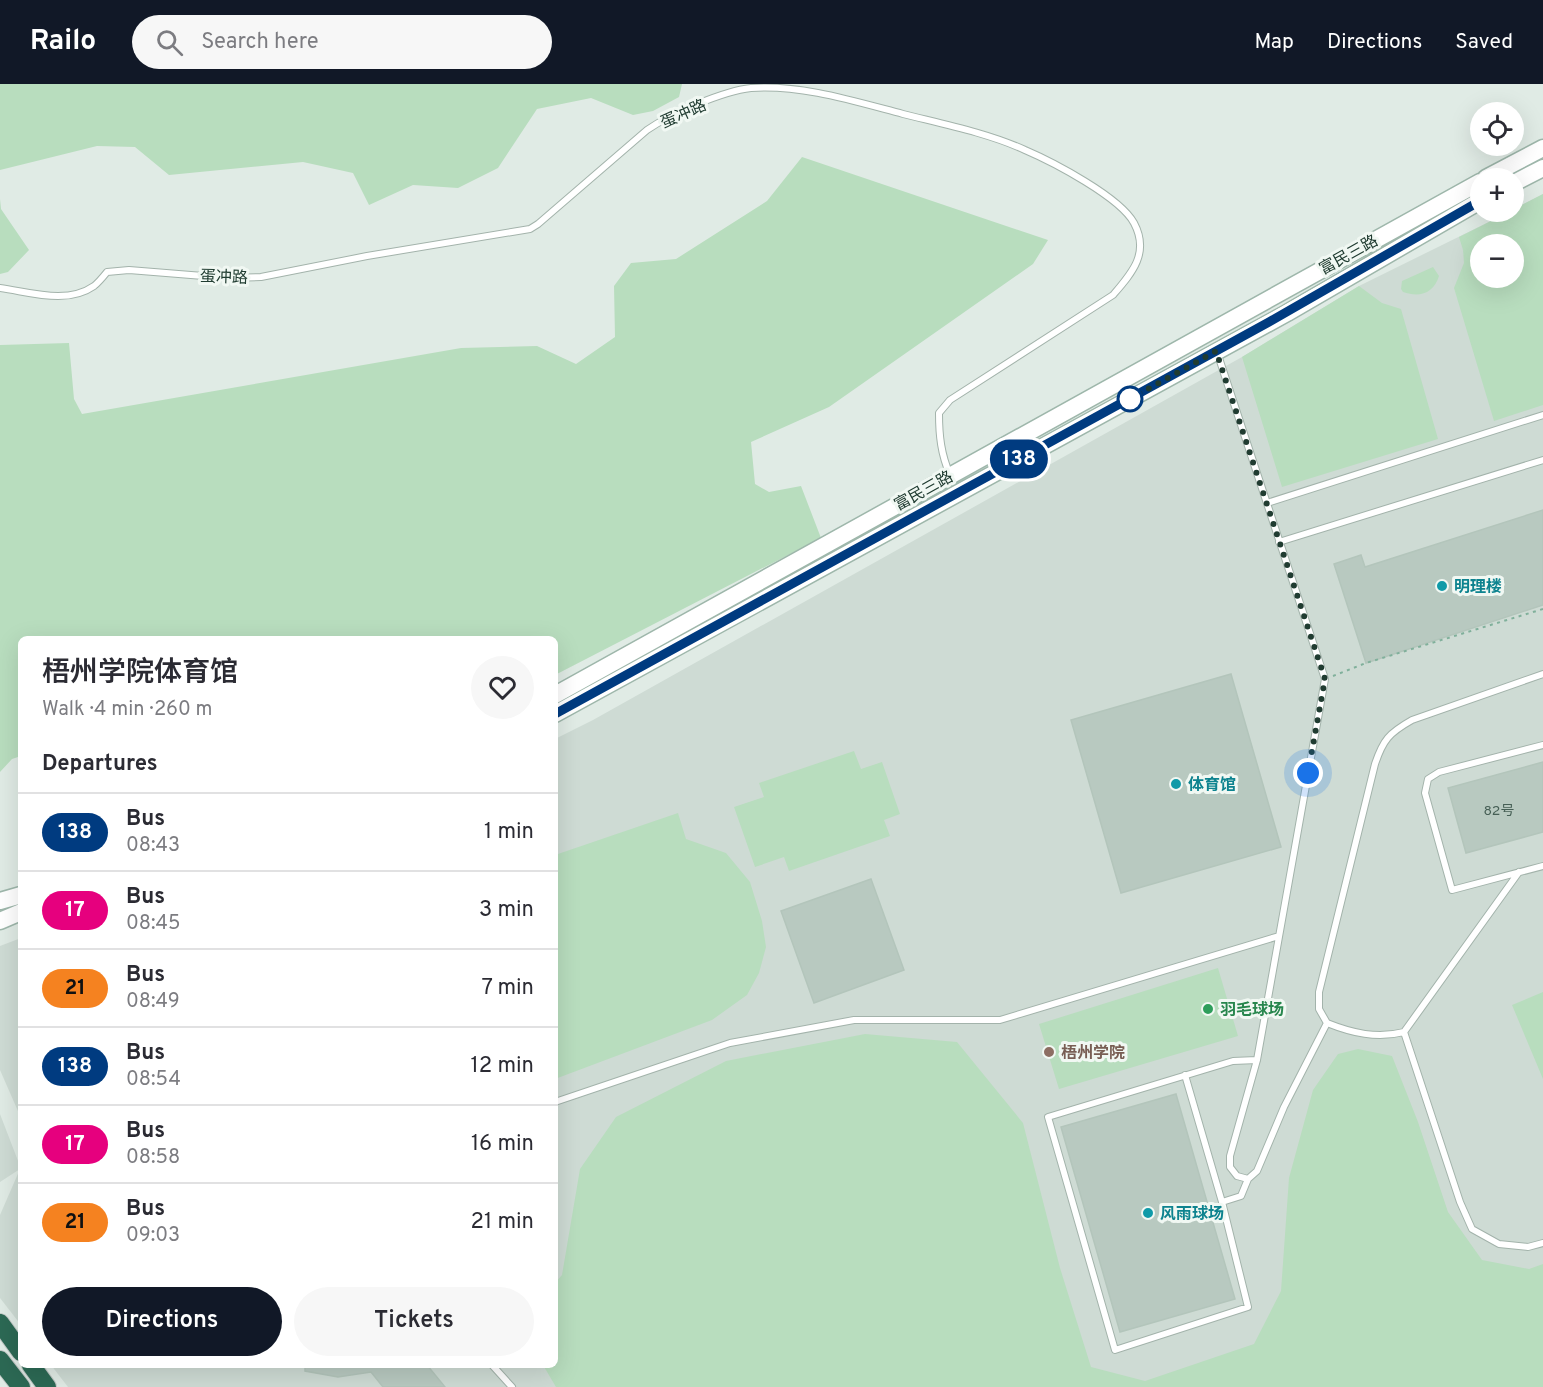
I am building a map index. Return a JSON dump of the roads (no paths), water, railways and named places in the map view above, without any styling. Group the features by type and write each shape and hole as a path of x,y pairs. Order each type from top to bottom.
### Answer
{"highway":[{"path":"0,1323 18,1348"},
{"path":"0,1360 21,1387"},
{"path":"33,1368 48,1387"}],"main road":[{"path":"1505,168 1543,148"},
{"path":"1524,178 1543,168"},
{"name":"富民三路","path":"558,693 1470,188"},
{"name":"富民三路","path":"558,712 1216,351 1470,207"},
{"path":"0,902 18,896"},
{"path":"0,921 18,913"}],"lane":[{"name":"蛋冲路","path":"0,288 74,296 94,286 108,272 129,270 228,278 261,277 530,228 538,224 663,118 735,91 752,88 777,87 823,94 931,121 1025,149 1094,188 1120,206 1134,223 1140,243 1139,261 1113,295 950,400 939,413 942,456 950,475"},
{"path":"1216,351 1325,679 1257,1059 1230,1156 1230,1167 1237,1176 1248,1179"},
{"path":"1267,503 1543,415"},
{"path":"1280,542 1543,460"},
{"path":"1519,872 1404,1032 1387,1036 1370,1036 1327,1023 1319,1009 1319,993 1369,787 1382,744 1395,730 1412,720 1543,674"},
{"path":"1543,745 1439,772 1428,779 1425,793 1452,890 1543,866"},
{"path":"558,1101 730,1043 854,1020 1000,1020 1279,936"},
{"path":"1222,1202 1241,1196 1248,1179 1257,1171 1284,1107 1327,1023"},
{"path":"1404,1032 1460,1202 1472,1229 1499,1244 1528,1247 1543,1243"},
{"path":"1185,1075 1222,1202 1248,1307 1115,1350 1048,1117 1185,1075 1233,1061 1257,1059"},
{"path":"495,1368 512,1387"}],"place":[{"name":"明理楼","path":"1442,586"},
{"name":"体育馆","path":"1176,784"},
{"name":"羽毛球场","path":"1208,1009"},
{"name":"梧州学院","path":"1049,1052"},
{"name":"风雨球场","path":"1148,1213"}]}
